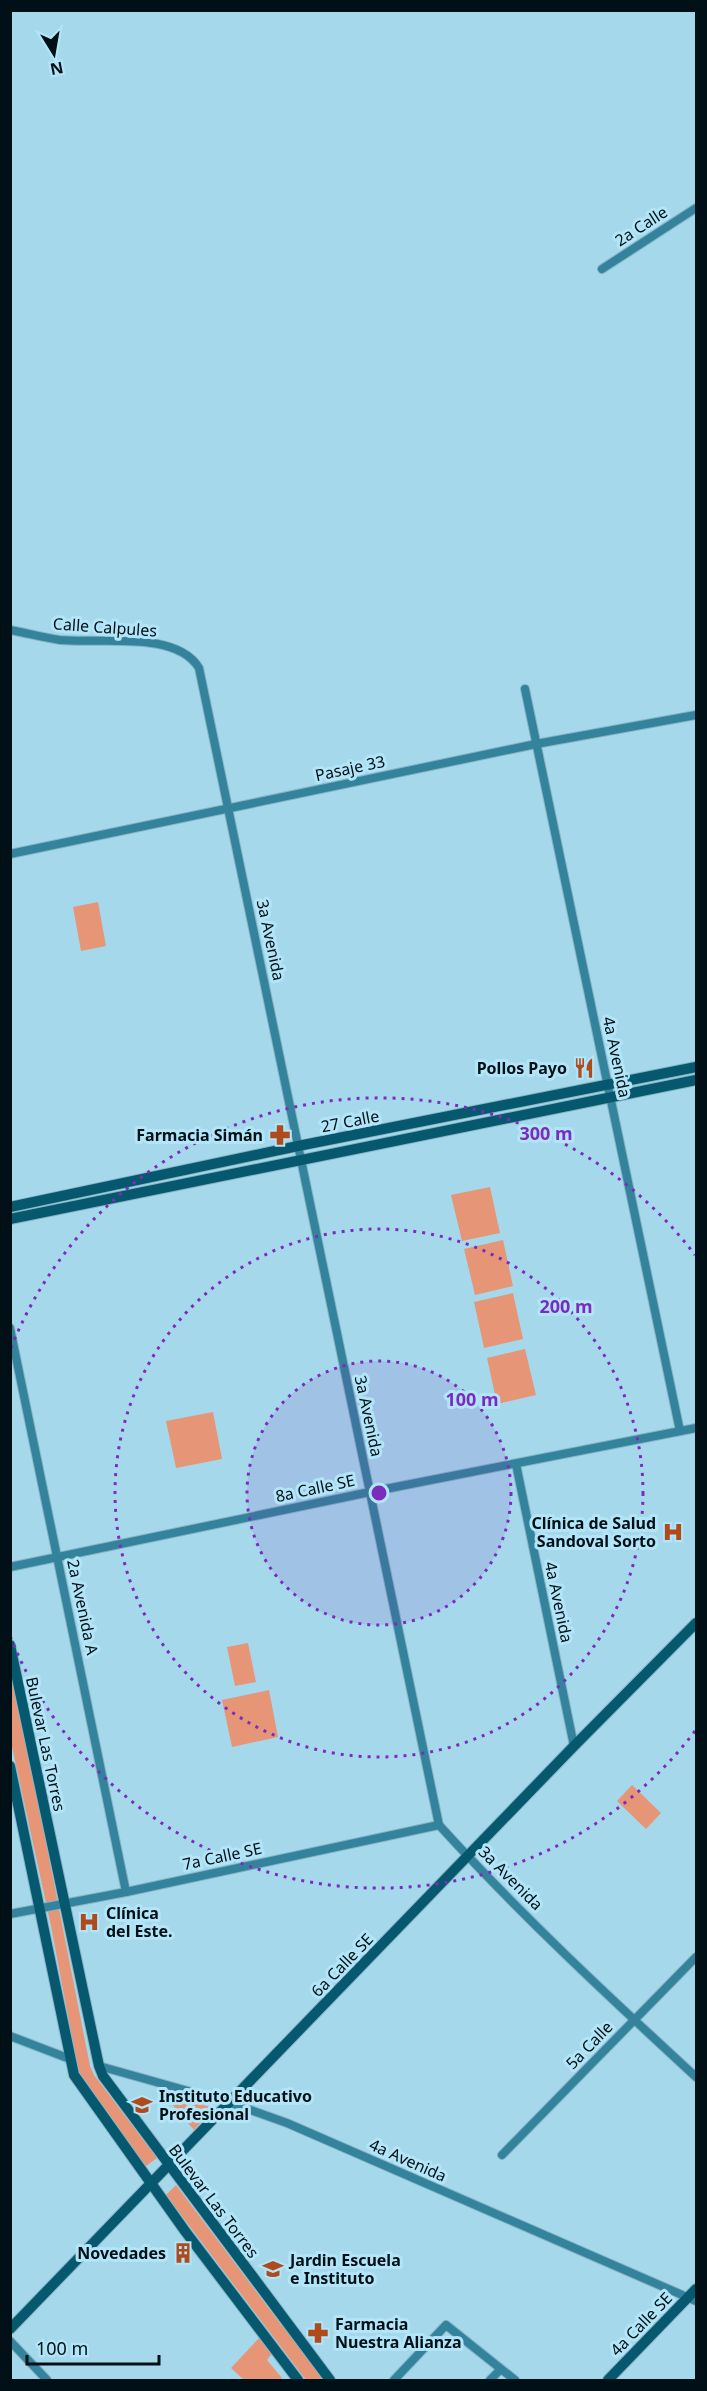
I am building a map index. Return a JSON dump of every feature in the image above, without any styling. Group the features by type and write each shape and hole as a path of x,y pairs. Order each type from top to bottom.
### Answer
{"street":[{"name":"2a Calle","path":"602,268 696,208"},
{"name":"Calle Calpules","path":"10,630 59,640 143,642 177,649 194,660 199,668 206,694"},
{"name":"4a Avenida","path":"525,689 680,1431"},
{"name":"3a Avenida","path":"206,694 439,1826 634,2020 696,2077"},
{"name":"Pasaje 33","path":"10,854 536,744 696,715"},
{"name":"27 Calle","path":"10,1207 298,1146 696,1067"},
{"name":"27 Calle","path":"10,1219 696,1080"},
{"name":"2a Avenida A","path":"10,1328 126,1892"},
{"name":"8a Calle SE","path":"10,1567 370,1492 696,1428"},
{"name":"4a Avenida","path":"516,1464 574,1746"},
{"name":"6a Calle SE","path":"10,2329 696,1623"},
{"name":"Bulevar Las Torres","path":"10,1644 99,2066 103,2076 330,2380"},
{"path":"10,1766 74,2075 151,2184 298,2380"},
{"name":"7a Calle SE","path":"10,1914 439,1826"},
{"name":"5a Calle","path":"502,2154 696,1957"},
{"path":"10,2036 70,2059"},
{"name":"4a Avenida","path":"99,2066 231,2103 297,2127 692,2299"},
{"name":"4a Calle SE","path":"608,2380 692,2299 696,2289"},
{"path":"394,2380 446,2325 514,2380"},
{"path":"10,2341 47,2380"},
{"path":"490,2380 500,2370"}],"shaded area":[{"path":"98,902 106,946 81,951 73,907"},
{"path":"490,1187 500,1233 462,1241 451,1195"},
{"path":"503,1240 513,1286 475,1295 464,1249"},
{"path":"513,1293 523,1339 484,1348 474,1302"},
{"path":"525,1349 536,1395 497,1404 487,1358"},
{"path":"213,1412 222,1459 176,1468 166,1421"},
{"path":"248,1643 256,1682 235,1686 227,1647"},
{"path":"10,1660 90,2066 94,2075 157,2158 142,2169 79,2075 51,1926 11,1742"},
{"path":"269,1690 278,1737 232,1747 222,1700"},
{"path":"632,1785 661,1813 646,1829 617,1801"},
{"path":"177,2096 213,2108 194,2130 170,2102"},
{"path":"176,2185 282,2326 284,2325 323,2380 306,2380 166,2195"},
{"path":"259,2338 273,2352 267,2360 282,2378 279,2380 244,2380 231,2368"}],"place":[{"name":"Pollos Payo","path":"584,1068"},
{"name":"Farmacia Simán","path":"280,1135"},
{"name":"Clínica de Salud Sandoval Sorto","path":"673,1532"},
{"name":"Clínica del Este.","path":"89,1922"},
{"name":"Instituto Educativo Profesional","path":"142,2105"},
{"name":"Novedades","path":"183,2253"},
{"name":"Jardin Escuela e Instituto","path":"273,2269"},
{"name":"Farmacia Nuestra Alianza","path":"318,2333"}]}
